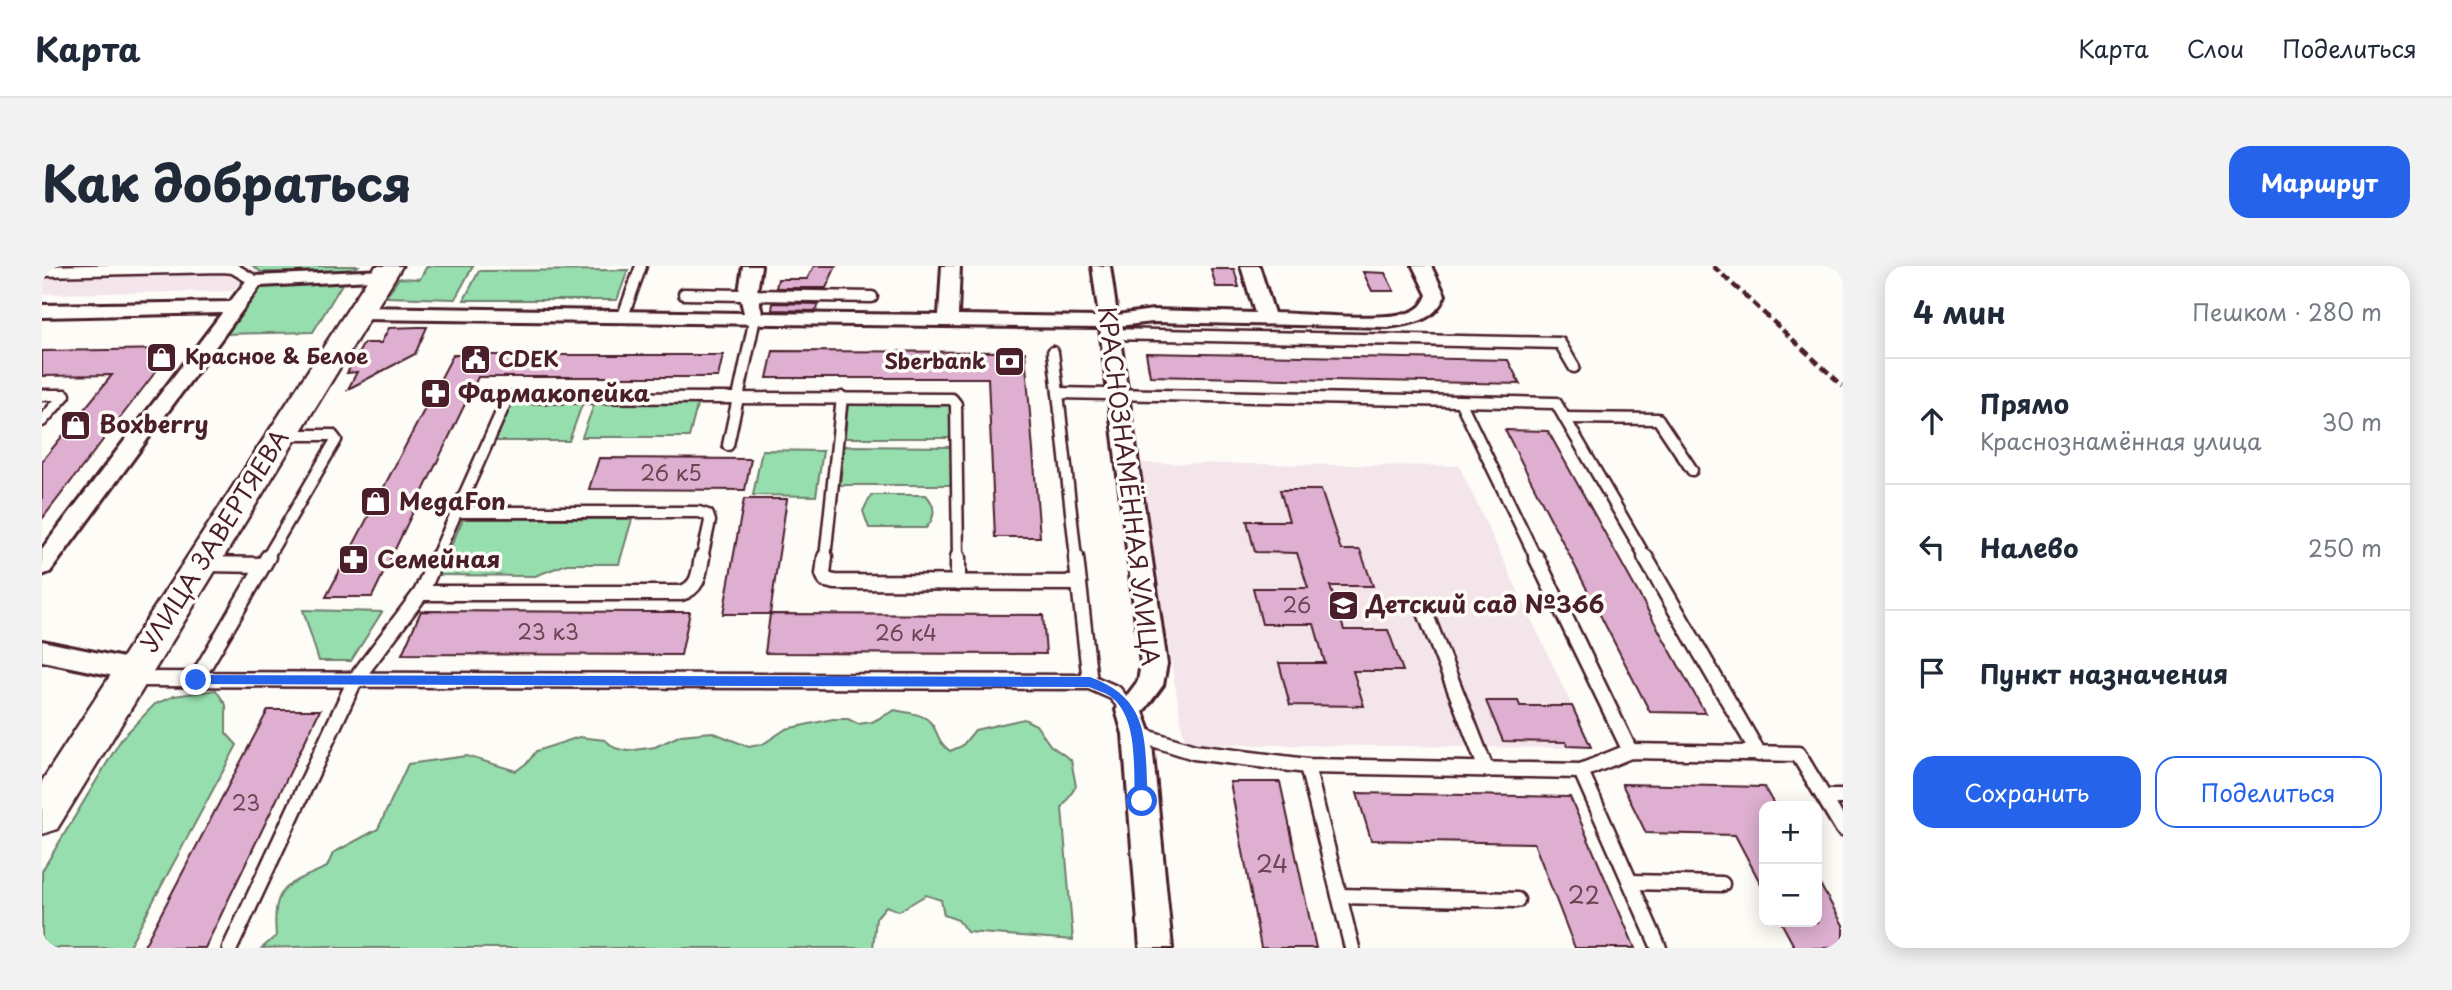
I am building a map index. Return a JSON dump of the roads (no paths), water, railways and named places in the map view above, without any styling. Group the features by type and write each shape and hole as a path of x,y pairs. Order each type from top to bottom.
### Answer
{"main road":[{"name":"УЛИЦА ЗАВЕРТЯЕВА","path":"42,817 386,270"}],"street":[{"path":"752,266 747,295 755,318"},
{"path":"948,321 951,266"},
{"name":"КРАСНОЗНАМЁННАЯ УЛИЦА","path":"1101,266 1154,664 1150,685 1129,710"},
{"path":"1251,266 1267,320"},
{"path":"359,313 948,321 1108,329 1126,318 1153,316 1343,322 1409,319 1422,315 1433,306 1436,295 1422,266"},
{"path":"42,566 255,281 386,270"},
{"path":"42,311 235,307"},
{"path":"42,651 130,675"},
{"path":"1129,710 1137,734 1156,948"}],"lane":[{"path":"623,316 641,266"},
{"path":"42,271 223,267 233,268 255,281"},
{"path":"684,294 872,298"},
{"path":"728,445 755,318"},
{"path":"1108,329 1560,343 1574,367"},
{"path":"1053,352 1090,682"},
{"path":"1058,393 1556,403 1759,754"},
{"path":"42,395 65,395 42,421"},
{"path":"230,948 355,680 421,593 508,397 952,399 956,404 958,583"},
{"path":"842,397 823,574 826,580 1079,583"},
{"path":"1460,401 1630,751"},
{"path":"1565,418 1658,419 1692,470"},
{"path":"196,680 336,440 335,436 331,435 282,435"},
{"path":"421,593 681,593 691,590 697,582 710,521 708,515 699,512 457,512"},
{"path":"200,564 263,565"},
{"path":"1424,610 1486,769"},
{"path":"130,675 196,680 1090,682 1115,693 1129,710"},
{"path":"1137,734 1194,752 1307,766 1581,771 1630,751 1798,754 1843,829"},
{"path":"1307,766 1352,948"},
{"path":"1581,771 1659,948"},
{"path":"1824,797 1843,797"},
{"path":"1630,882 1722,884"},
{"path":"1339,896 1517,900"}],"railway":[{"path":"1713,266 1843,386"}],"place":[{"name":"Красное & Белое","path":"162,357"},
{"name":"CDEK","path":"475,360"},
{"name":"Sberbank","path":"1009,362"},
{"name":"Фармакопейка","path":"435,394"},
{"name":"Boxberry","path":"76,425"},
{"name":"MegaFon","path":"376,502"},
{"name":"Семейная","path":"354,560"},
{"name":"Детский сад №366","path":"1343,605"}]}
